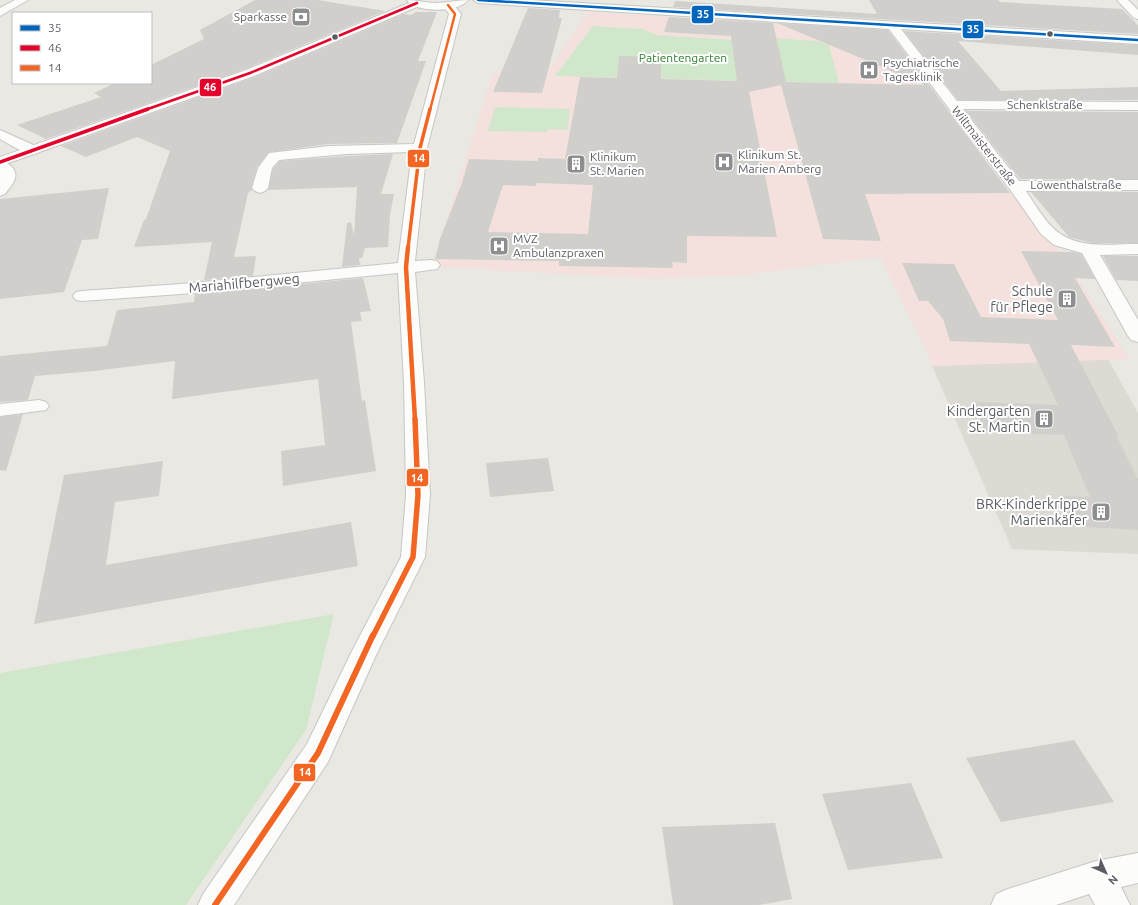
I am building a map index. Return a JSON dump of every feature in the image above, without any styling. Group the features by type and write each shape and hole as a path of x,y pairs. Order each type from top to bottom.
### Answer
{"street":[{"path":"0,14 23,0"},
{"path":"0,191 8,179 8,172 0,163 250,73 415,2 431,6 448,5 463,0"},
{"path":"478,0 1138,40"},
{"path":"700,0 701,14"},
{"path":"1122,0 1138,16"},
{"path":"215,905 318,753 364,653 413,557 418,495 414,382 406,267 420,148 455,14 448,5"},
{"name":"Wiltmaisterstraße","path":"892,26 1015,186 1048,232 1072,246 1088,249 1138,249"},
{"name":"Schenklstraße","path":"953,105 1138,106"},
{"path":"0,134 33,150"},
{"path":"260,188 266,168 274,156 308,151 363,148 420,148"},
{"name":"Löwenthalstraße","path":"1015,186 1138,185"},
{"path":"1088,249 1138,336"},
{"name":"Mariahilfbergweg","path":"82,296 181,289 431,265"},
{"path":"0,410 39,406"},
{"path":"1008,905 1096,876 1138,868"},
{"path":"1096,876 1113,905"}],"shaded area":[{"name":"Klinikum St. Marien Amberg","path":"588,12 879,28 923,91 1061,252 1129,359 932,366 928,354 880,257 744,275 655,279 432,267 492,75 502,70 548,71"},
{"path":"1108,359 1138,413 1138,554 1012,549 932,366"}],"green space":[{"name":"Patientengarten","path":"593,26 642,29 657,35 763,42 775,38 816,41 829,45 839,83 555,76"},
{"path":"495,107 570,109 567,130 547,129 547,132 488,131"},
{"path":"334,614 306,730 186,905 0,905 0,673"}],"building":[{"path":"255,0 318,0 385,11 245,69 46,139 17,125 101,97 94,93 113,84 152,84 152,65 204,39 200,30"},
{"path":"869,0 998,0 1000,2 1122,9 1138,25 1138,34 673,7 675,1 877,14"},
{"path":"528,8 560,10 559,18 562,18 542,93 493,92"},
{"path":"416,12 437,12 418,61 426,61 397,143 329,144 269,152 257,167 251,188 252,190 248,193 234,257 256,256 253,276 204,280 212,242 134,247 144,220 146,219 170,151 137,137 86,157 61,146 255,77 404,14 411,15"},
{"name":"Klinikum St. Marien","path":"669,17 773,23 786,82 925,85 777,23 888,30 1010,193 865,194 881,241 823,239 781,85 749,92 777,237 687,236 687,263 672,262 673,268 559,266 559,261 435,259 440,239 462,183 469,159 538,161 538,158 565,159 580,77 617,78 619,56 661,57 661,79 737,81 731,36 664,32","holes":["537,183 593,185 588,234 488,232 503,185 536,186"]},
{"path":"904,31 1138,45 1138,55 958,41 1001,91 1138,87 1138,100 958,100"},
{"path":"966,111 1138,112 1138,179 1020,179"},
{"path":"393,154 381,194 394,194 390,215 388,247 365,248 362,258 359,258 360,265 342,267 347,223 351,222 354,236 357,187 268,190 273,169 280,161"},
{"path":"109,188 98,239 82,240 64,292 0,299 0,199"},
{"path":"1031,192 1138,192 1138,243 1093,243 1069,237"},
{"path":"1021,251 1073,252 1081,254 1095,279 1075,278 1115,347 1071,345 1119,437 1117,437 1138,479 1138,530 1070,526 1058,496 1090,497 1064,435 985,432 973,402 1058,405 1029,344 950,341 943,319 928,301 919,301 902,263 954,264 981,317 1058,320"},
{"path":"1103,256 1138,256 1138,281 1116,280"},
{"path":"363,278 371,311 360,312 362,321 351,322 362,401 365,400 376,471 283,486 281,451 325,445 318,379 172,399 175,361 94,371 35,376 28,400 0,402 0,356 107,346 117,310 194,302 195,294"},
{"path":"23,414 6,471 0,470 0,417"},
{"path":"548,458 554,491 490,497 486,463"},
{"path":"163,461 159,496 115,502 106,565 351,522 358,566 34,624 64,475"},
{"path":"1074,740 1114,802 1001,822 966,758"},
{"path":"911,783 943,858 848,870 822,794"},
{"path":"775,823 792,899 759,905 673,905 662,827"}],"transit line":[{"name":"35","path":"478,0 1138,40"},
{"name":"46","path":"0,162 250,73 417,3"},
{"name":"14","path":"215,905 318,753 364,653 413,557 418,495 414,382 406,267 420,148 455,14 448,5"}],"place":[{"name":"Sparkasse","path":"301,17"},
{"name":"Psychiatrische Tagesklinik","path":"869,70"},
{"name":"Klinikum St. Marien Amberg","path":"724,162"},
{"name":"Klinikum St. Marien","path":"576,164"},
{"name":"MVZ Ambulanzpraxen","path":"499,246"},
{"name":"Schule für Pflege","path":"1067,299"},
{"name":"Kindergarten St. Martin","path":"1044,419"},
{"name":"BRK-Kinderkrippe Marienkäfer","path":"1101,512"}]}
